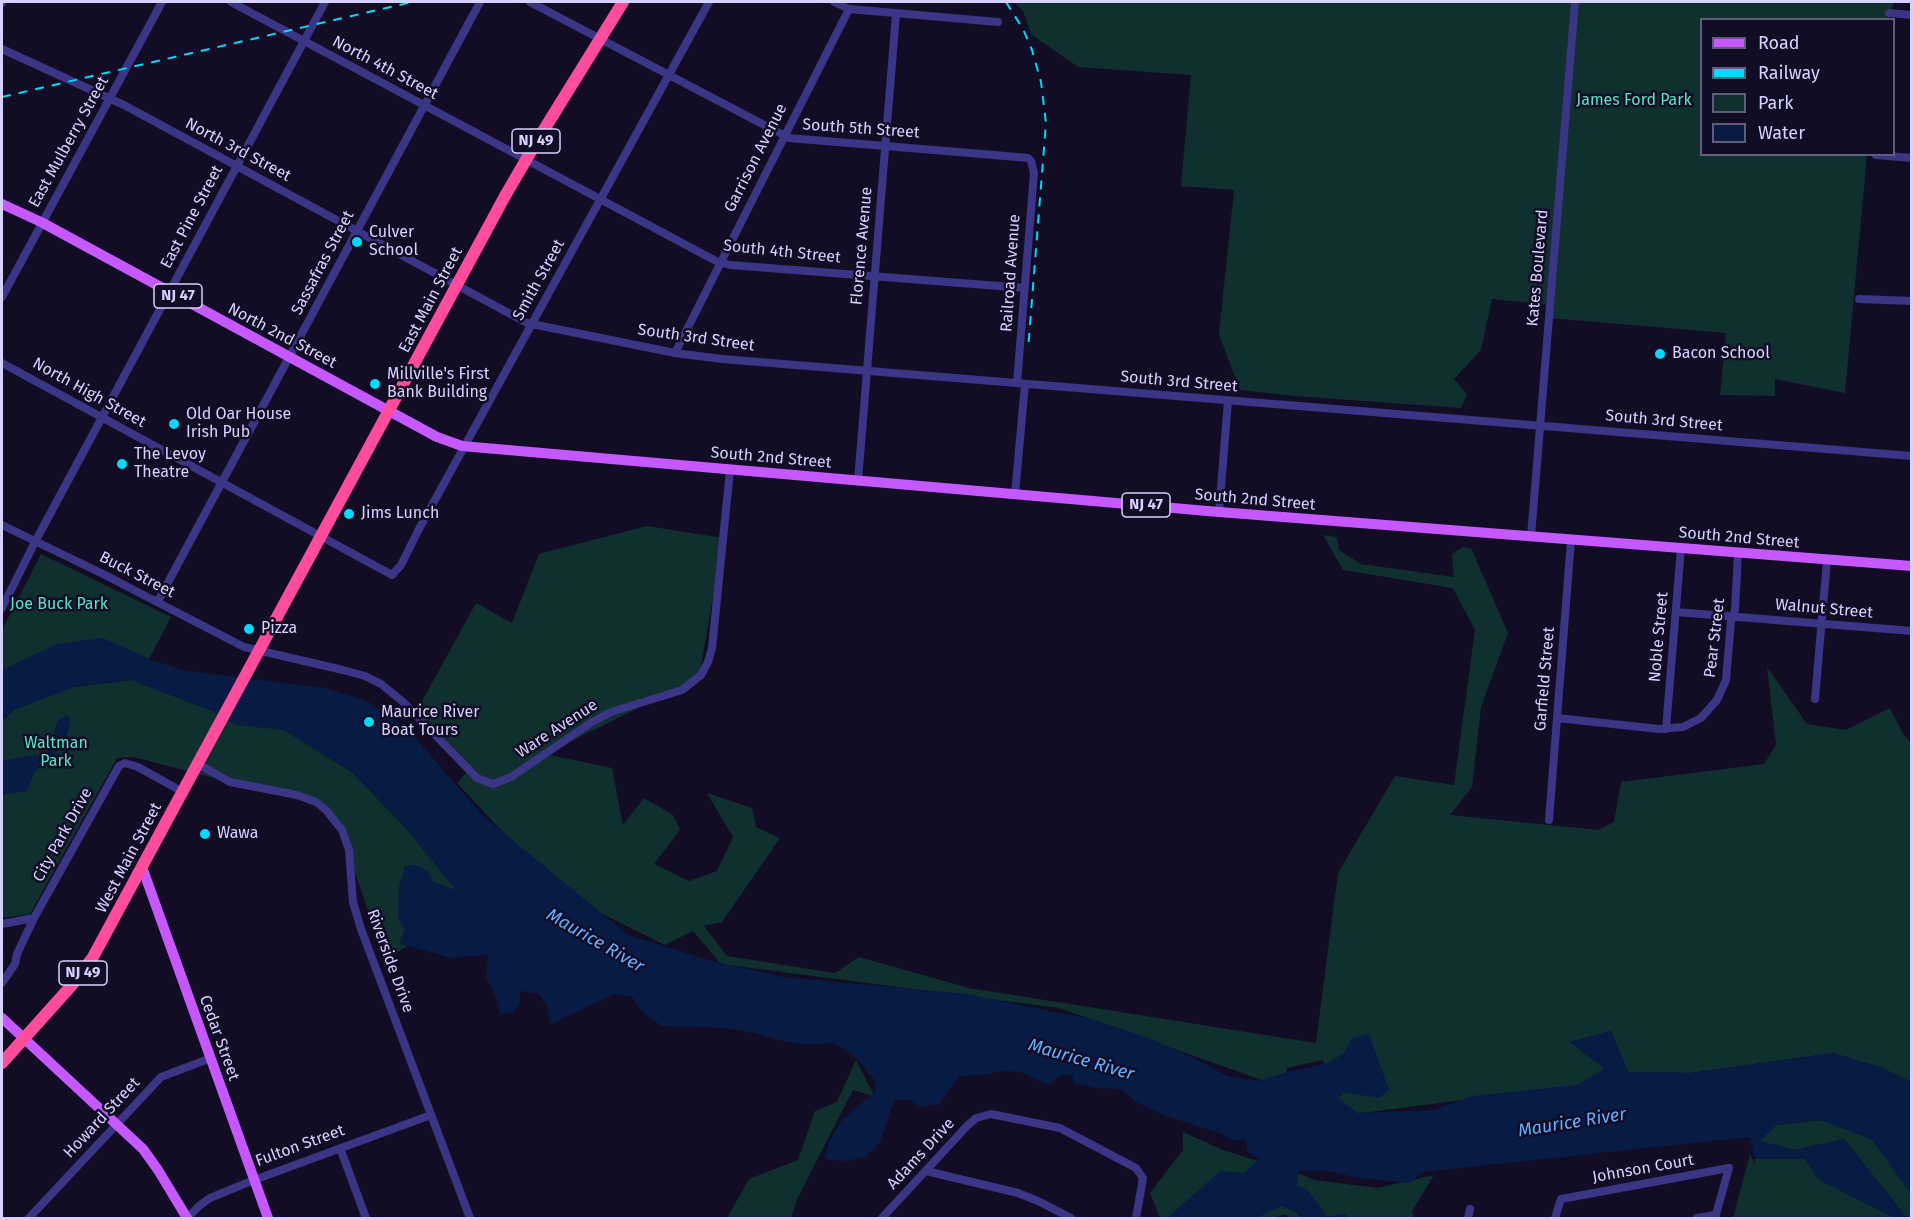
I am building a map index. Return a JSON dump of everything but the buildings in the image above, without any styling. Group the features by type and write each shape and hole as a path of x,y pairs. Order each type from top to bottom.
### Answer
{"highway":[{"name":"East Main Street","path":"259,650 526,159 623,2"},
{"name":"West Main Street","path":"2,1063 88,966 259,650"}],"main road":[{"name":"North 2nd Street","path":"2,204 41,222 389,411"},
{"name":"South 2nd Street","path":"389,411 437,438 466,447 1219,512 1911,566"},
{"name":"Cedar Street","path":"142,867 268,1218"},
{"path":"2,1018 118,1124 151,1160 187,1218"}],"street":[{"name":"East Mulberry Street","path":"2,297 162,2"},
{"name":"North 4th Street","path":"231,2 526,159"},
{"name":"East Pine Street","path":"2,608 236,166 326,2"},
{"name":"Sassafras Street","path":"158,602 480,2"},
{"name":"South 5th Street","path":"530,2 783,136 797,140 1028,158 1033,165"},
{"name":"Smith Street","path":"397,572 708,2"},
{"path":"834,2 849,9 998,22"},
{"name":"Kates Boulevard","path":"1531,536 1575,2"},
{"name":"Garrison Avenue","path":"675,353 849,9"},
{"path":"1889,13 1911,15"},
{"name":"Florence Avenue","path":"858,481 896,14"},
{"name":"North 3rd Street","path":"2,49 110,98 457,285"},
{"path":"1894,156 1911,158"},
{"name":"South 4th Street","path":"526,159 720,262 1025,288"},
{"name":"Railroad Avenue","path":"1015,494 1033,165"},
{"name":"South 3rd Street","path":"457,285 532,324 675,353 1021,384 1911,456"},
{"path":"1859,299 1911,301"},
{"name":"North High Street","path":"2,363 386,574 392,575 397,572"},
{"path":"1219,512 1228,401"},
{"name":"Ware Avenue","path":"259,650 344,670 365,676 381,684 402,702 477,778 488,783 501,782 592,722 611,712 682,690 701,675 712,648 730,470"},
{"name":"Buck Street","path":"2,525 238,644 259,650"},
{"name":"Garfield Street","path":"1549,820 1571,540"},
{"name":"Noble Street","path":"1666,729 1681,548"},
{"name":"Pear Street","path":"1557,718 1666,729 1693,723 1713,707 1726,680 1737,553"},
{"path":"1815,699 1827,560"},
{"name":"Walnut Street","path":"1676,612 1911,631"},
{"name":"City Park Drive","path":"2,983 15,964 17,954 34,918 118,766 125,763 138,767 183,792"},
{"name":"Riverside Drive","path":"198,764 230,782 297,795 316,802 326,810 342,830 350,855 354,909 470,1218"},
{"path":"2,924 34,918"},
{"name":"Howard Street","path":"29,1218 161,1077 211,1058"},
{"name":"Adams Drive","path":"882,1218 976,1118 990,1114 1060,1128 1136,1168 1143,1179 1136,1218"},
{"name":"Fulton Street","path":"187,1218 205,1201 254,1179 431,1115"},
{"path":"340,1148 366,1218"},
{"name":"Johnson Court","path":"1556,1218 1561,1199 1729,1168 1716,1217"},
{"path":"926,1171 1017,1193 1071,1218"},
{"path":"1467,1218 1470,1209"},
{"path":"1697,1218 1716,1217"}],"green space":[{"name":"James Ford Park","path":"1014,2 1894,2 1889,18 1700,18 1700,156 1867,156 1845,393 1775,379 1775,396 1720,395 1726,333 1549,318 1550,305 1492,299 1481,350 1454,379 1467,394 1461,408 1240,390 1219,334 1234,190 1181,186 1191,75 1078,67 1031,34 1023,11"},
{"path":"647,526 723,538 699,678 545,754 612,768 623,825 644,798 673,815 680,830 654,864 689,881 717,871 733,837 707,793 752,808 756,827 780,838 722,922 704,926 727,956 835,973 859,957 969,988 1316,1043 1338,873 1395,776 1454,785 1475,630 1453,588 1343,570 1323,535 1337,537 1339,550 1361,564 1454,577 1452,554 1463,547 1471,548 1508,633 1481,707 1472,787 1450,815 1599,830 1614,822 1621,782 1764,764 1776,745 1767,667 1807,724 1846,730 1890,708 1904,735 1911,743 1911,1082 1882,1068 1833,1053 1691,1073 1628,1072 1611,1031 1570,1042 1605,1069 1578,1085 1347,1115 1332,1103 1323,1060 1287,1068 1284,1088 1059,1008 721,964 693,931 665,945 560,893 457,783 468,771 415,714 476,603 512,623 539,554"},
{"name":"Joe Buck Park","path":"41,554 171,617 149,659 102,638 2,670 2,630"},
{"name":"Waltman Park","path":"132,680 212,711 284,730 353,773 404,826 457,891 443,922 386,960 336,820 320,802 133,757 117,758 30,914 2,918 2,721 15,709 74,687"},
{"path":"856,1060 875,1097 853,1090 797,1199 791,1218 727,1218 749,1179 798,1160 815,1111 837,1102"},
{"path":"1821,1120 1876,1139 1911,1194 1911,1218 1907,1218 1845,1140 1794,1150 1759,1141 1776,1125"},
{"path":"1183,1132 1223,1150 1314,1180 1378,1188 1434,1175 1412,1211 1414,1218 1288,1218 1286,1214 1273,1218 1160,1218 1150,1193 1183,1150"},
{"path":"1750,1154 1755,1164 1755,1159 1805,1159 1818,1179 1895,1218 1733,1218"}],"water":[{"name":"Maurice River","path":"102,638 149,659 187,671 325,688 367,701 407,728 482,815 628,935 708,960 783,977 966,994 1095,1020 1151,1039 1227,1076 1259,1081 1328,1063 1344,1053 1352,1038 1369,1034 1389,1090 1379,1098 1343,1092 1339,1098 1357,1113 1434,1110 1473,1096 1578,1085 1604,1069 1570,1042 1611,1031 1628,1072 1691,1073 1833,1053 1882,1068 1911,1082 1911,1194 1872,1140 1821,1120 1776,1125 1760,1141 1794,1150 1844,1139 1907,1218 1895,1218 1818,1179 1805,1159 1755,1159 1750,1137 1422,1172 1411,1183 1358,1178 1329,1171 1299,1170 1297,1186 1306,1189 1326,1217 1346,1214 1347,1218 1299,1218 1298,1214 1282,1206 1256,1218 1169,1218 1220,1171 1245,1173 1259,1159 1247,1152 1246,1139 1235,1141 1222,1134 1166,1116 1136,1102 1121,1089 1095,1088 1074,1083 1072,1075 1059,1076 1049,1085 1021,1072 1002,1071 959,1076 939,1104 919,1107 911,1100 894,1100 880,1142 865,1157 845,1161 825,1159 828,1143 842,1120 876,1091 875,1081 859,1061 843,1048 831,1043 805,1045 727,1028 662,1026 643,1013 632,997 614,994 551,1024 547,1006 539,994 520,991 520,1003 513,1013 500,1014 496,998 486,977 488,955 451,958 399,943 405,929 398,919 399,887 405,866 415,865 428,871 433,882 456,890 404,826 353,773 284,730 236,725 212,711 132,680 74,687 15,709 2,721 2,670 57,644"},
{"path":"66,715 70,718 67,734 55,756 35,771 27,791 2,795 2,761 47,753 58,721"}],"railway":[{"path":"2,97 412,2"},
{"path":"1006,2 1023,29 1032,50 1041,82 1046,123 1028,350"}],"place":[{"name":"Culver School","path":"357,242"},
{"name":"Bacon School","path":"1660,354"},
{"name":"Millville's First Bank Building","path":"375,384"},
{"name":"Old Oar House Irish Pub","path":"174,424"},
{"name":"The Levoy Theatre","path":"122,464"},
{"name":"Jims Lunch","path":"349,514"},
{"name":"Pizza","path":"249,629"},
{"name":"Maurice River Boat Tours","path":"369,722"},
{"name":"Wawa","path":"205,834"}]}
